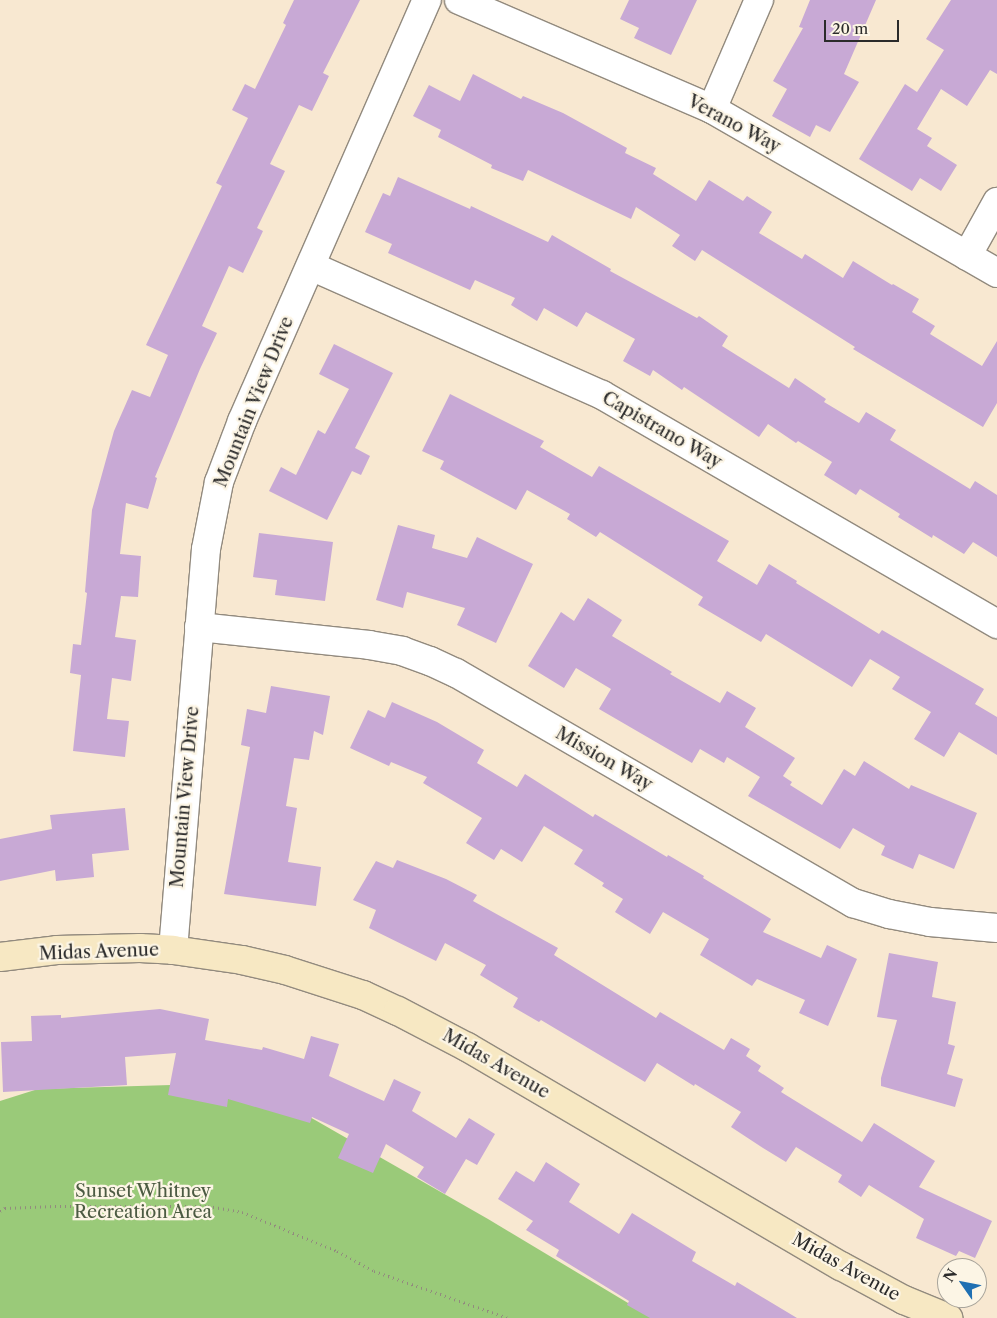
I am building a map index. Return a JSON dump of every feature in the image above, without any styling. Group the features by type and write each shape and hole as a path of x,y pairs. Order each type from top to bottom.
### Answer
{"street":[{"name":"Mountain View Drive","path":"173,950 206,549 219,482 242,421 427,0"},
{"name":"Verano Way","path":"459,0 712,109 997,273"},
{"path":"712,109 759,0"},
{"path":"967,256 997,202"},
{"name":"Capistrano Way","path":"311,266 602,395 997,624"},
{"name":"Mission Way","path":"199,627 369,645 402,651 430,661 456,673 853,903 897,916 997,928"},
{"name":"Midas Avenue","path":"0,957 58,950 173,950 242,960 285,970 363,995 467,1047 841,1266 904,1300 948,1318"}],"path":[{"path":"0,1211 5,1208 55,1206 208,1206 242,1212 337,1250 374,1271 508,1318"}],"green space":[{"name":"Sunset Whitney Recreation Area","path":"171,1085 308,1116 488,1219 653,1318 0,1318 0,1101 38,1089"}],"building":[{"path":"294,0 360,0 323,73 329,76 312,111 299,105 270,164 285,171 257,228 263,231 243,273 229,266 202,326 217,333 155,477 157,478 148,509 126,503 120,554 141,556 138,597 121,596 115,637 136,640 131,681 112,678 107,719 129,721 125,757 73,751 81,675 70,673 73,644 81,645 87,593 85,592 92,510 114,431 132,390 150,397 168,355 146,345 222,186 216,183 248,118 232,110 245,84 255,89 286,25 283,23"},
{"path":"629,0 697,0 671,55 634,38 639,28 620,19"},
{"path":"810,0 876,0 844,74 859,82 830,132 816,125 810,137 772,116 787,89 773,81 803,28 799,27"},
{"path":"951,0 997,0 997,74 990,70 967,106 941,89 917,129 932,138 927,146 957,165 941,191 920,178 912,191 859,159 905,84 917,92 944,50 926,39"},
{"path":"473,74 521,99 523,96 563,113 627,148 625,153 656,168 653,174 696,201 709,180 743,201 747,196 772,212 759,233 802,259 805,254 843,278 853,261 919,299 912,312 935,326 930,334 982,366 997,341 997,403 983,427 853,349 855,347 702,250 695,261 672,246 680,235 636,207 631,219 528,170 523,181 491,168 492,165 438,137 441,130 413,116 429,85 460,101"},
{"path":"398,177 470,209 471,206 548,242 552,235 611,269 610,271 697,318 699,316 728,336 722,346 789,388 795,378 826,399 824,402 859,423 866,412 896,430 890,440 970,489 975,481 997,495 997,557 973,542 964,554 933,535 932,538 898,517 900,514 860,489 856,495 824,475 832,462 798,441 796,443 768,424 759,437 684,387 682,390 653,370 650,376 623,361 635,339 586,312 577,327 544,308 537,321 511,305 515,298 475,280 470,290 388,253 392,244 365,232 383,193 390,196"},
{"path":"334,344 393,373 355,448 370,456 361,475 352,471 327,520 269,491 281,467 296,475 318,430 325,434 349,389 319,374"},
{"path":"450,394 544,441 540,447 592,477 599,466 729,541 717,561 757,585 769,564 797,581 796,583 879,634 882,630 984,689 975,704 997,717 997,755 959,732 944,757 914,739 931,712 892,689 900,677 870,659 852,687 766,634 761,642 698,605 703,597 600,532 596,537 567,519 570,514 527,490 516,510 440,469 444,461 422,451"},
{"path":"398,525 435,535 432,548 467,558 477,537 533,564 496,643 457,625 465,608 407,592 403,608 376,600"},
{"path":"259,533 333,542 325,601 275,595 277,580 253,577"},
{"path":"588,598 622,620 612,636 672,672 670,674 720,703 727,691 756,708 745,727 795,758 783,776 792,782 790,785 822,805 844,769 855,776 864,761 909,789 911,785 977,813 954,869 919,854 913,869 881,855 885,846 853,828 840,849 748,796 760,777 727,757 724,763 700,749 692,763 599,709 611,689 576,668 564,688 528,666 561,612 574,621"},
{"path":"271,686 330,696 323,735 314,731 309,760 294,758 286,806 297,808 288,862 321,867 316,906 224,894 250,747 241,745 247,709 266,713"},
{"path":"392,702 437,722 484,750 477,763 517,787 525,774 593,817 595,814 667,857 668,855 704,876 703,878 771,919 763,932 821,958 827,945 857,959 828,1026 799,1013 805,1000 757,979 752,986 700,955 709,939 663,912 650,934 615,912 623,899 602,886 604,883 574,864 583,850 544,826 522,862 501,849 494,860 466,843 482,818 423,783 427,777 391,762 389,766 350,748 368,710 385,718"},
{"path":"125,808 129,850 92,854 94,877 56,881 55,870 0,881 0,839 52,829 50,815"},
{"path":"397,860 446,879 477,895 473,901 558,948 554,955 656,1018 660,1012 724,1050 731,1038 750,1049 746,1056 761,1066 758,1071 784,1088 781,1092 862,1142 874,1123 935,1161 919,1187 992,1221 975,1258 959,1251 956,1256 916,1238 924,1219 869,1185 861,1197 838,1182 842,1175 796,1147 786,1162 763,1148 731,1127 741,1112 657,1063 645,1082 541,1020 539,1022 513,1007 518,998 480,975 486,965 445,943 436,961 369,928 376,910 353,900 376,861 393,868"},
{"path":"889,953 938,962 932,997 956,1002 948,1044 955,1046 947,1074 963,1079 955,1107 881,1086 881,1078 897,1020 877,1017"},
{"path":"160,1009 209,1019 205,1040 262,1050 263,1047 304,1059 311,1036 339,1044 329,1076 384,1101 394,1079 421,1092 412,1111 456,1138 469,1118 495,1134 477,1165 466,1159 445,1194 417,1177 424,1167 386,1144 373,1173 338,1158 349,1134 312,1117 310,1123 228,1099 227,1107 168,1095 176,1053 125,1057 127,1085 3,1092 1,1042 32,1041 31,1016 61,1015 61,1018"},
{"path":"546,1162 580,1184 569,1202 619,1234 632,1213 696,1252 692,1261 735,1286 737,1282 797,1318 650,1318 627,1305 629,1301 556,1256 559,1250 526,1230 533,1221 498,1199 516,1171 534,1182"}]}
